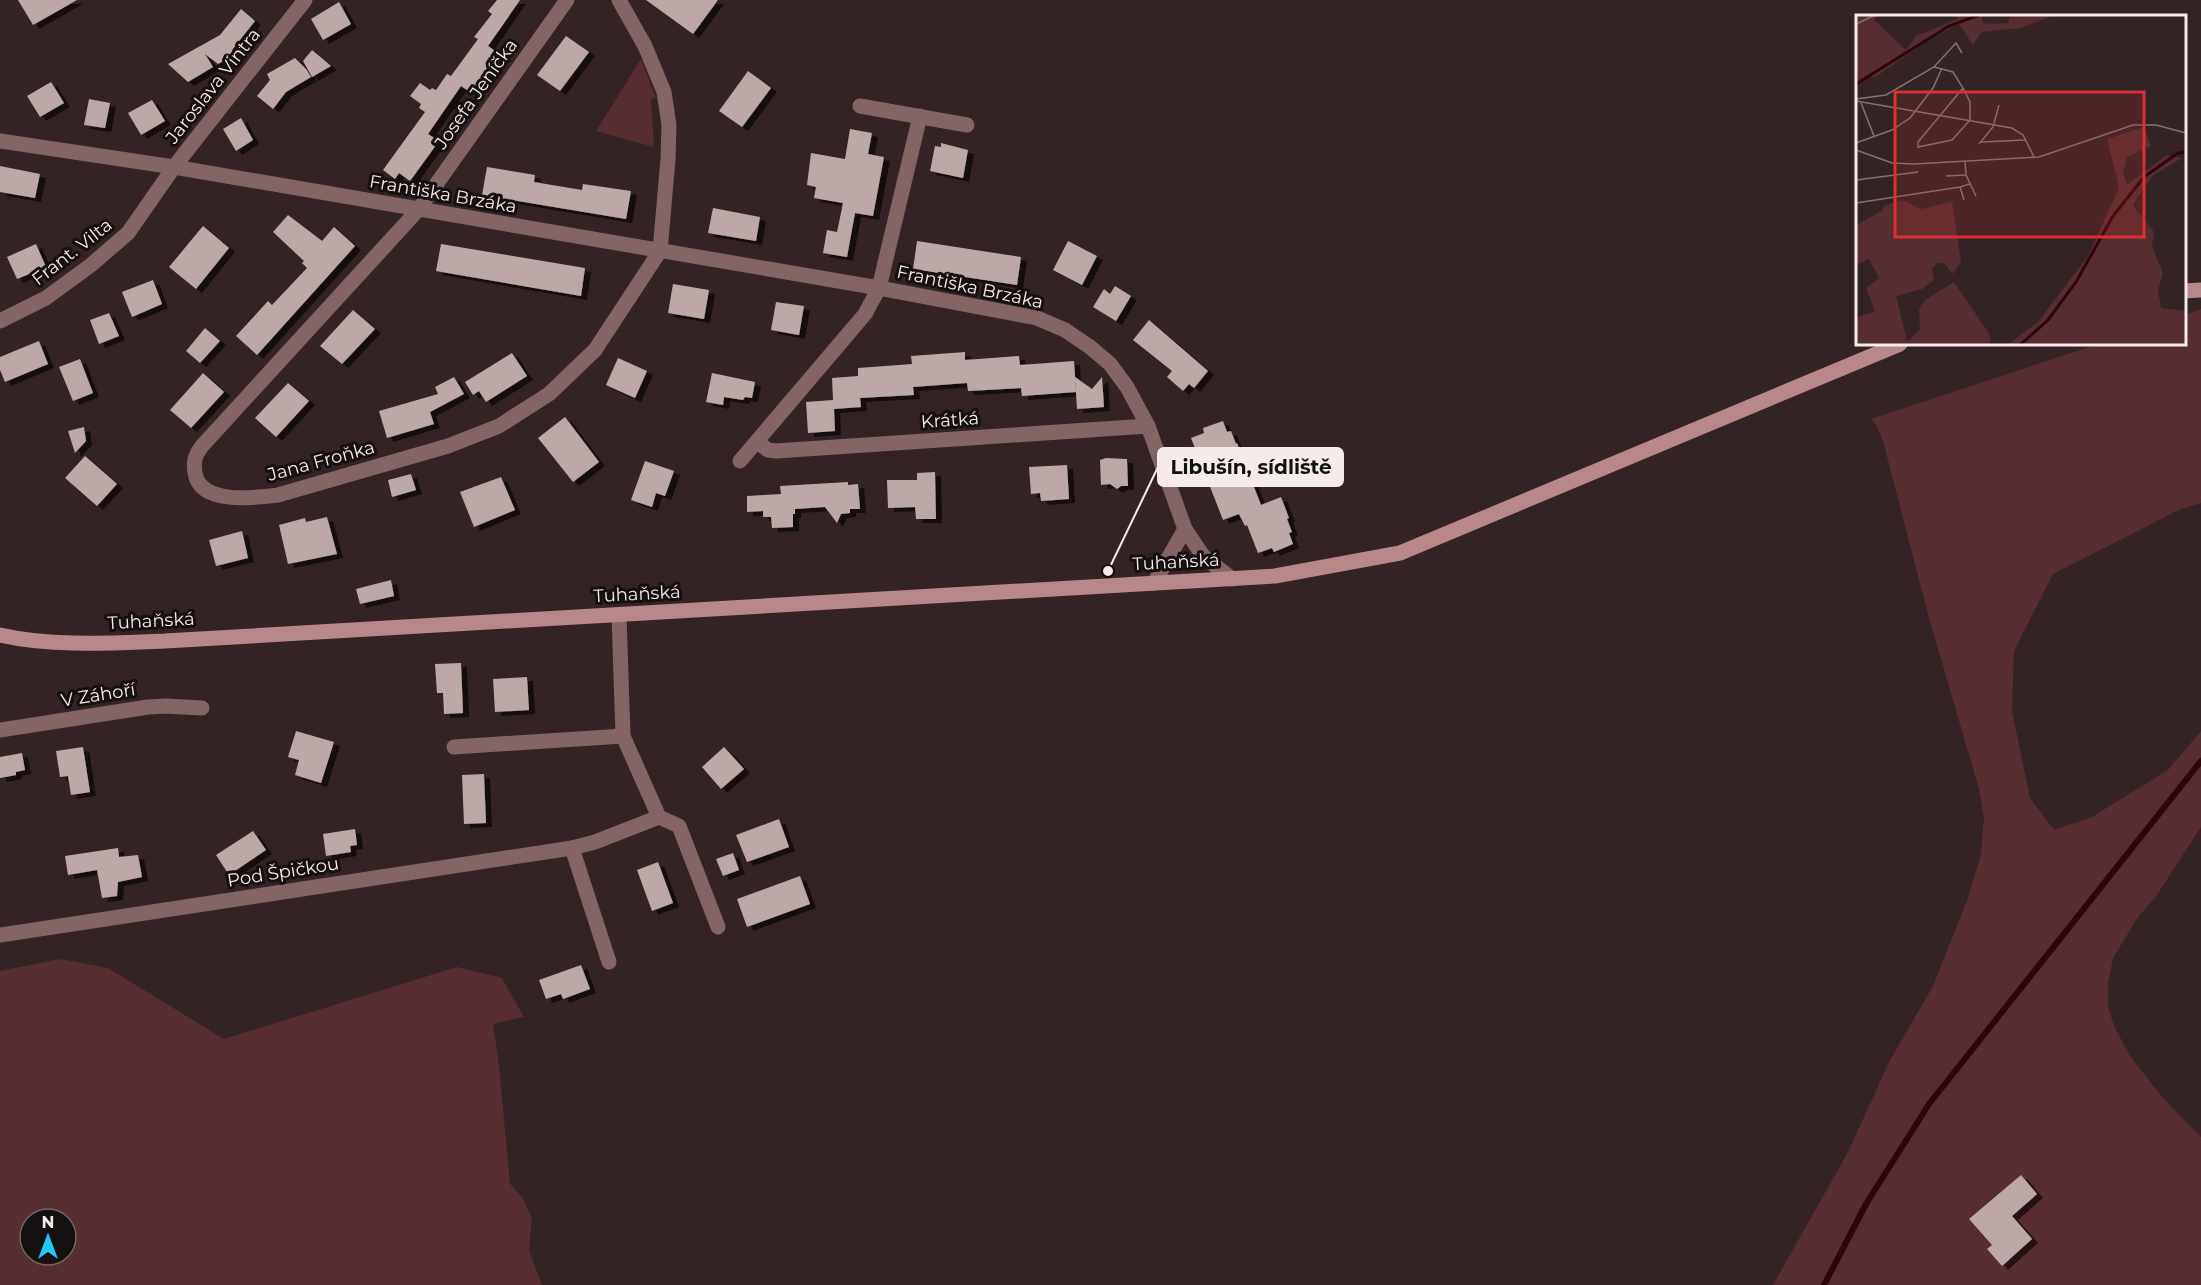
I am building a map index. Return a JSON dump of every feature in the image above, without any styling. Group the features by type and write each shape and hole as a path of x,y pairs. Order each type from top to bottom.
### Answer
{"street":[{"name":"Jaroslava Vintra","path":"174,167 305,0"},
{"name":"Josefa Jeníčka","path":"418,210 567,0"},
{"path":"619,0 645,46 664,92 669,125 660,251"},
{"path":"860,106 967,125"},
{"name":"Františka Brzáka","path":"879,288 920,116"},
{"name":"Františka Brzáka","path":"0,141 174,167 879,288 1037,318 1065,330 1110,364 1127,387 1148,426 1185,529 1203,556 1232,579"},
{"name":"Frant. Vilta","path":"0,321 46,298 91,265 128,233 174,167"},
{"name":"Jana Froňka","path":"418,210 201,446 193,464 195,478 204,489 222,496 252,498 278,495 448,446 499,426 549,394 595,350 660,251"},
{"path":"740,461 865,314 879,288"},
{"path":"2186,291 2201,290"},
{"name":"Tuhaňská","path":"0,635 43,641 103,643 1275,576 1400,553 1898,345"},
{"name":"Krátká","path":"757,442 768,450 776,452 1148,426"},
{"path":"1154,583 1185,529"},
{"path":"619,615 623,736 659,817 679,826 718,927"},
{"name":"V Záhoří","path":"0,730 148,707 202,708"},
{"path":"454,747 623,736"},
{"name":"Pod Špičkou","path":"0,935 572,848 595,842 659,817"},
{"path":"572,848 609,962"}],"shaded area":[{"path":"641,59 656,98 651,99 654,147 596,131"},
{"path":"2201,309 2201,503 2181,509 2053,574 2014,651 2012,711 2030,798 2054,830 2092,817 2168,770 2201,731 2201,827 2155,898 2138,917 2113,958 2108,984 2108,1006 2114,1026 2130,1056 2162,1097 2201,1137 2201,1285 1773,1285 1848,1152 1890,1060 1933,986 1967,901 1981,854 1984,817 1979,789 1929,618 1883,441 1871,419 2095,345 2186,345 2186,315"},
{"path":"60,959 108,968 224,1039 457,967 502,978 524,1017 493,1024 510,1184 522,1197 532,1218 529,1250 542,1285 0,1285 0,971"}],"building":[{"path":"18,0 77,0 33,25"},
{"path":"497,0 520,0 488,46 501,55 473,94 461,86 428,134 439,141 410,181 399,173 395,179 383,170 425,112 419,108 421,104 410,96 420,83 430,90 432,88 436,90 447,74 451,76 478,39 474,37 492,14 488,11"},
{"path":"646,0 718,0 693,34"},
{"path":"339,2 351,24 323,40 311,19"},
{"path":"241,9 255,21 232,50 234,55 218,64 205,54 213,67 188,82 168,64 220,35"},
{"path":"566,36 589,52 560,91 537,75"},
{"path":"312,50 331,66 312,77 303,61"},
{"path":"295,58 311,77 286,92 273,109 257,96 270,80 267,74"},
{"path":"748,71 771,88 742,127 719,111"},
{"path":"51,82 64,103 40,117 27,96"},
{"path":"89,99 110,103 105,128 84,125"},
{"path":"152,100 165,121 141,135 128,113"},
{"path":"241,118 253,140 236,151 223,129"},
{"path":"850,129 872,133 868,154 884,157 873,216 855,213 847,257 823,253 827,230 837,232 843,203 814,198 816,187 807,185 811,153 845,159"},
{"path":"941,143 968,150 963,178 930,171 935,146 941,147"},
{"path":"0,166 40,174 35,198 0,192"},
{"path":"487,167 535,175 534,182 582,190 583,184 631,191 626,219 482,195"},
{"path":"713,208 760,217 756,241 708,233"},
{"path":"288,215 322,241 334,227 355,246 257,355 236,336 268,301 272,305 307,268 302,263 304,261 273,232"},
{"path":"203,226 229,248 196,289 169,267"},
{"path":"917,241 1021,257 1017,285 913,269"},
{"path":"1068,241 1097,256 1082,285 1053,270"},
{"path":"36,244 46,267 17,279 7,257"},
{"path":"441,244 585,268 581,296 436,271"},
{"path":"153,280 162,304 132,317 122,292"},
{"path":"673,284 709,290 704,319 668,313"},
{"path":"1115,286 1131,296 1116,321 1093,307 1104,289 1110,294"},
{"path":"776,302 804,306 799,335 771,330"},
{"path":"353,310 375,329 342,364 320,346"},
{"path":"109,313 119,336 99,344 90,320"},
{"path":"1149,320 1208,371 1194,388 1189,384 1183,391 1167,377 1172,371 1133,340"},
{"path":"205,328 220,341 200,363 186,351"},
{"path":"39,341 48,364 5,382 0,370 0,357"},
{"path":"965,352 965,360 1019,356 1020,365 1074,361 1076,392 1022,396 1021,388 968,391 967,383 913,387 914,395 860,398 861,407 834,409 835,431 808,433 806,402 833,400 832,378 858,376 858,368 912,364 911,356"},
{"path":"512,353 527,376 486,402 479,391 473,395 465,382"},
{"path":"618,358 647,371 635,398 606,385"},
{"path":"80,359 93,393 73,401 59,367"},
{"path":"203,373 224,392 191,428 170,410"},
{"path":"712,373 755,382 752,398 745,397 743,400 724,397 723,405 706,402"},
{"path":"454,377 464,394 430,412 434,424 387,438 379,411 438,394 435,387"},
{"path":"1075,377 1092,389 1102,377 1104,407 1077,409"},
{"path":"288,383 309,401 276,437 255,418"},
{"path":"565,417 599,462 573,482 538,438"},
{"path":"1223,421 1227,432 1231,431 1237,443 1261,505 1281,497 1289,518 1287,519 1292,532 1289,533 1293,544 1274,552 1272,548 1258,553 1247,525 1245,526 1239,514 1223,520 1191,438 1204,433 1203,428"},
{"path":"84,427 86,441 75,453 68,431"},
{"path":"85,456 117,484 97,506 65,478"},
{"path":"1127,459 1128,486 1121,486 1117,489 1110,484 1101,485 1100,460"},
{"path":"645,461 674,471 665,496 656,493 652,507 631,500"},
{"path":"1067,465 1069,499 1041,501 1040,493 1031,494 1029,467"},
{"path":"935,472 936,519 916,519 915,507 888,508 887,480 917,480 917,473"},
{"path":"411,474 416,490 392,497 388,480"},
{"path":"501,477 515,510 474,527 460,492"},
{"path":"848,482 848,485 858,484 860,509 850,509 850,513 841,514 837,523 825,507 795,509 793,527 772,528 771,517 763,517 763,511 747,512 747,496 781,494 780,486"},
{"path":"327,517 337,554 288,564 279,525 305,518 306,522"},
{"path":"242,531 248,558 216,566 209,540"},
{"path":"391,580 394,596 360,604 356,589"},
{"path":"461,663 463,713 444,714 443,693 437,693 435,664"},
{"path":"527,677 529,710 495,712 493,679"},
{"path":"296,731 334,742 321,783 295,775 299,760 288,757"},
{"path":"83,747 90,792 71,795 68,776 60,777 56,751"},
{"path":"724,747 744,769 721,789 702,767"},
{"path":"22,753 25,770 16,772 16,775 0,778 0,757"},
{"path":"484,774 486,823 464,824 462,775"},
{"path":"779,819 789,847 747,862 736,835"},
{"path":"355,829 357,845 350,846 351,852 326,856 323,834"},
{"path":"253,831 266,850 229,875 216,855"},
{"path":"118,848 119,857 138,855 142,877 118,882 117,896 102,898 97,870 68,875 65,856"},
{"path":"733,853 739,870 723,876 716,859"},
{"path":"658,862 673,903 652,911 637,870"},
{"path":"800,876 810,904 747,927 737,899"},
{"path":"581,965 590,989 563,999 561,994 546,999 539,980"},
{"path":"2021,1175 2037,1194 2012,1216 2032,1239 2002,1266 1987,1249 1992,1245 1969,1219"}],"waterway":[{"path":"1824,1285 1866,1204 1929,1104 2201,761"}],"place":[{"name":"Libušín, sídliště","path":"1108,571"}]}
